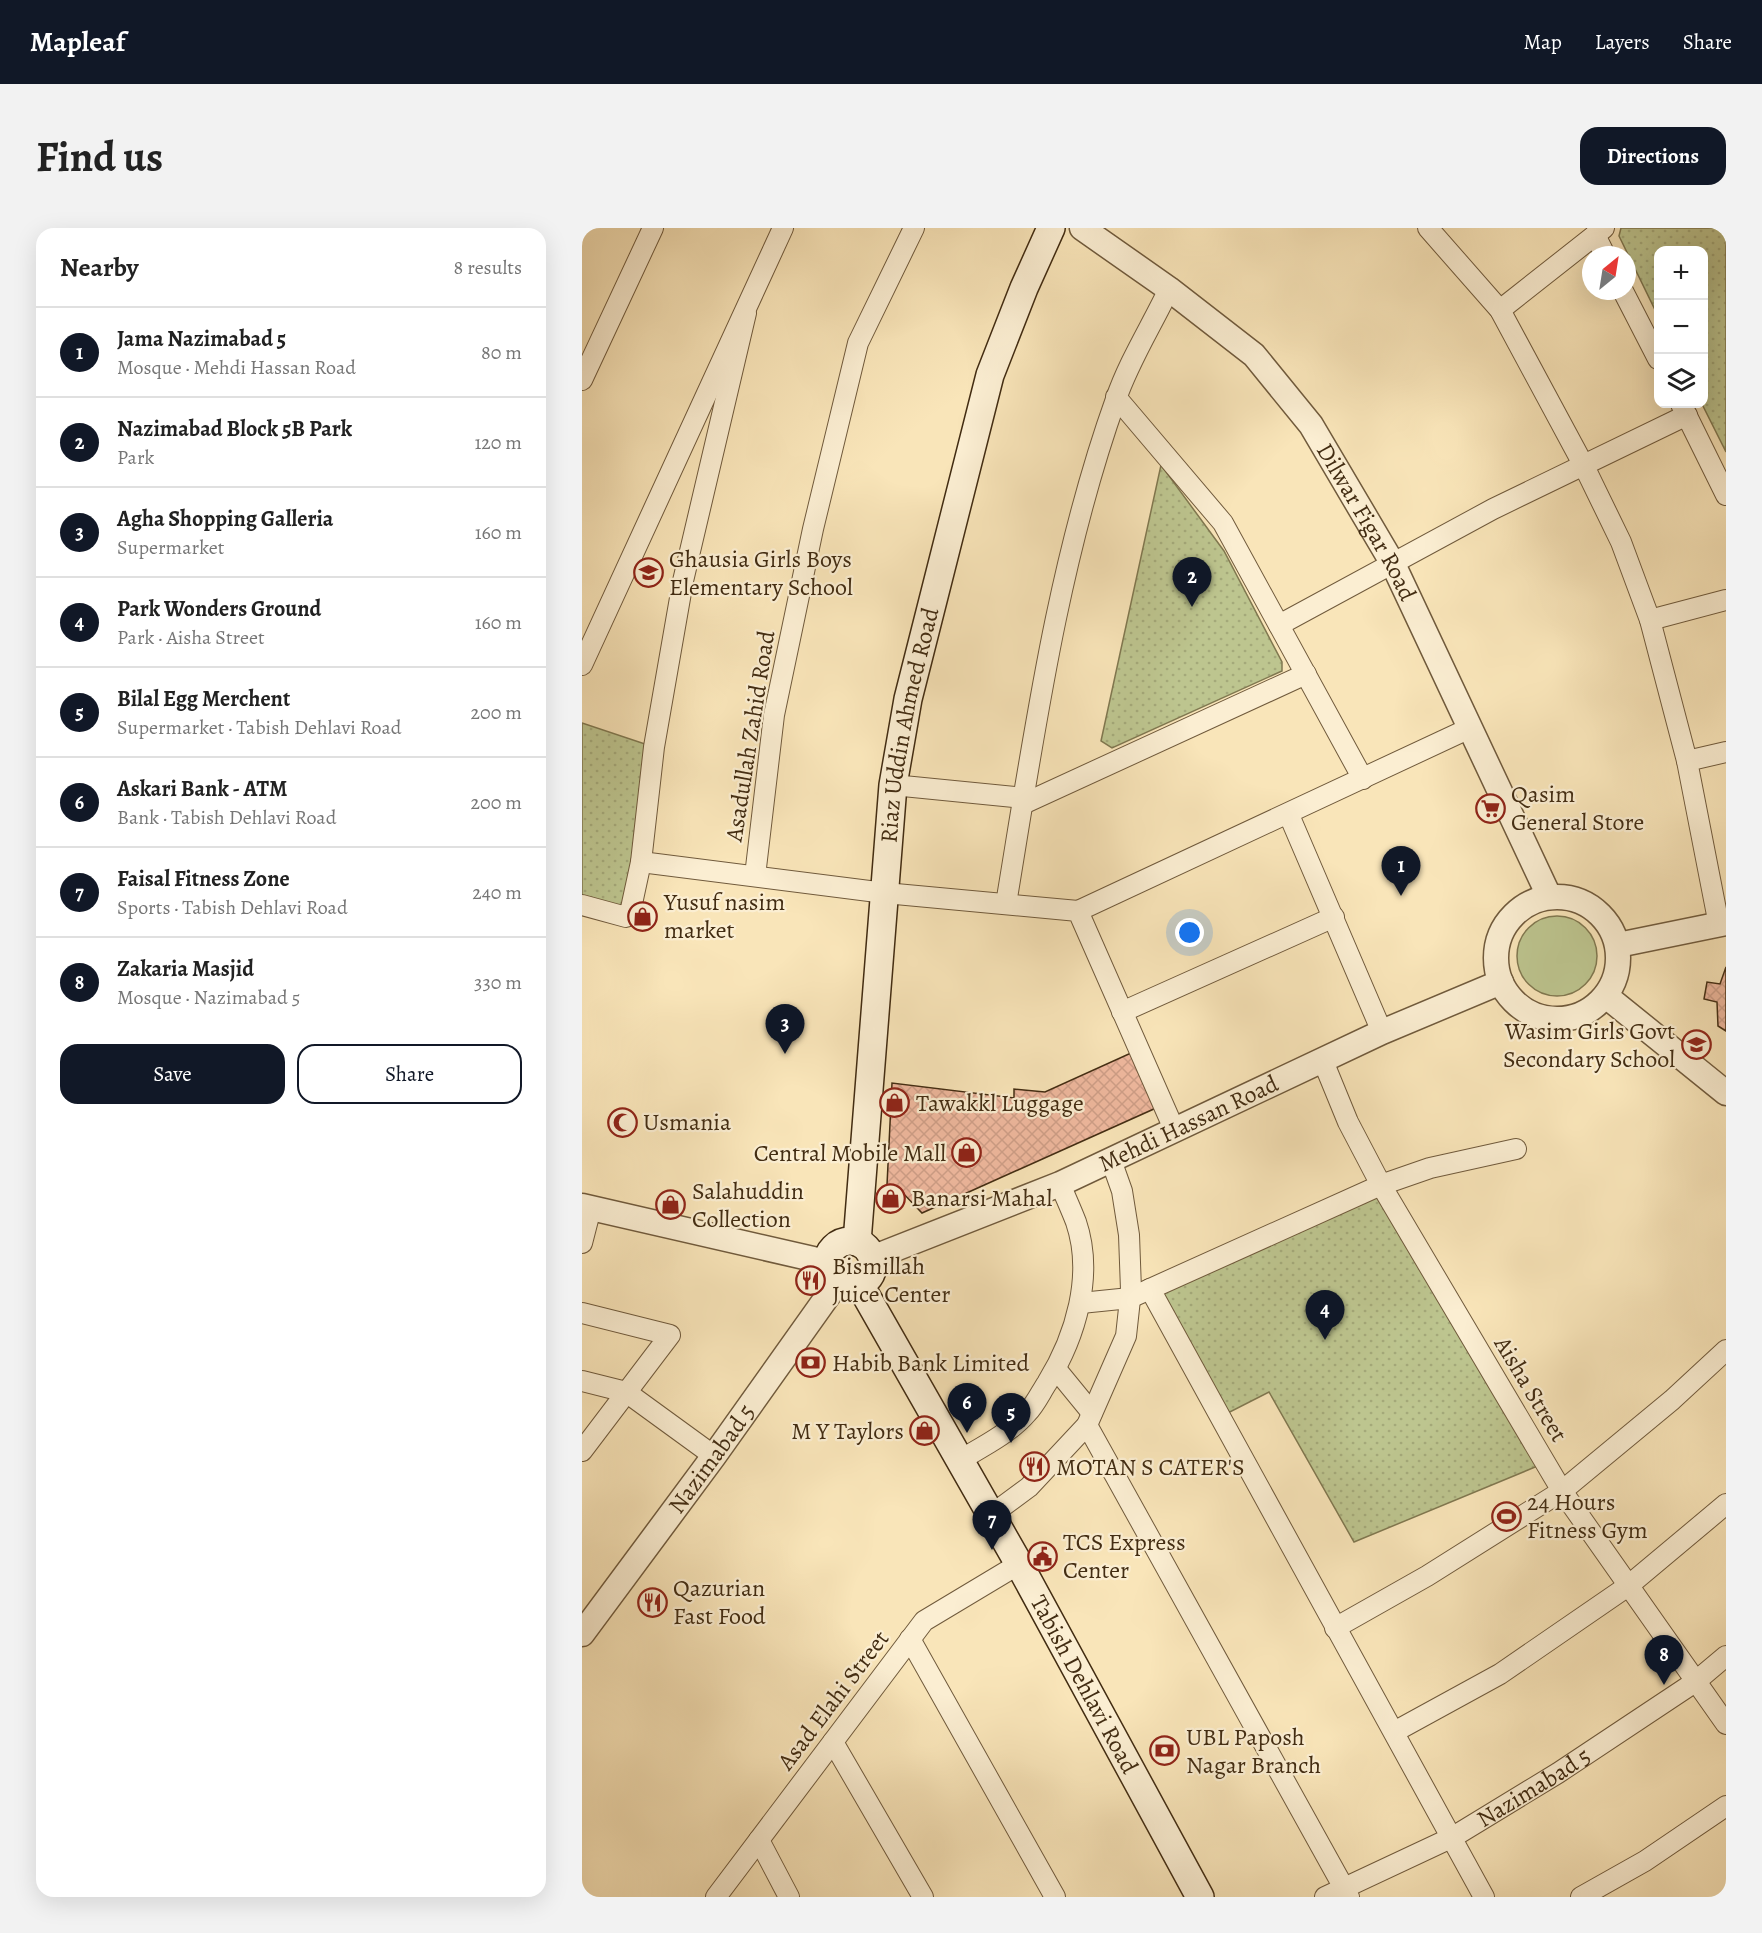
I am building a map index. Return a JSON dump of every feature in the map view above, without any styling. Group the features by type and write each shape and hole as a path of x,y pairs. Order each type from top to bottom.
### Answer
{"main road":[{"name":"Riaz Uddin Ahmed Road","path":"841,1277 871,1274 865,1250 885,893 893,785 908,699 990,375 1024,288 1051,228"},
{"path":"841,1277 828,1255 837,1245 850,1240 865,1250"},
{"name":"Tabish Dehlavi Road","path":"841,1277 960,1460 1200,1897"}],"street":[{"path":"582,380 652,228"},
{"path":"582,665 746,313 783,228"},
{"name":"Asadullah Zahid Road","path":"755,876 774,715 813,529 858,343 914,228"},
{"name":"Dilwar Figar Road","path":"1082,228 1169,289 1254,355 1311,425 1393,564 1549,896"},
{"path":"1428,228 1500,310 1584,466 1621,542 1650,620 1687,761 1722,924 1618,945"},
{"path":"1500,310 1599,232"},
{"path":"1006,904 1056,622 1085,503 1116,397 1169,289"},
{"path":"1628,300 1656,354"},
{"path":"582,905 628,916 641,862 654,747 683,581 746,313"},
{"path":"1116,397 1223,523 1363,779"},
{"path":"1279,625 1493,509 1584,466 1684,409 1726,495"},
{"path":"1650,620 1726,600"},
{"path":"893,785 1023,801 1306,674"},
{"path":"641,862 885,893 1078,911 1470,728"},
{"path":"1687,761 1726,752"},
{"path":"1289,814 1382,1032"},
{"path":"1549,896 1582,902 1600,913 1610,925 1618,945 1618,966 1606,996 1586,1012 1566,1019 1547,1018 1527,1011 1511,997 1501,982 1496,961 1498,940 1516,912 1549,896"},
{"path":"1078,911 1174,1129"},
{"path":"1122,1012 1334,917"},
{"name":"Mehdi Hassan Road","path":"865,1250 1060,1184 1382,1032 1501,982"},
{"path":"1606,996 1726,1093"},
{"name":"Aisha Street","path":"1323,1060 1348,1122 1381,1185 1562,1491 1726,1725"},
{"path":"1081,1304 1130,1298 1381,1185 1430,1168 1516,1149"},
{"path":"991,1515 1029,1487 1090,1419 1126,1336 1130,1298 1129,1235 1122,1191 1111,1160"},
{"path":"960,1460 987,1444 1028,1413 1056,1369 1081,1304 1082,1252 1076,1223 1060,1184"},
{"path":"582,1244 586,1207 841,1277"},
{"name":"Nazimabad 5","path":"582,1634 714,1456 841,1277"},
{"path":"1150,1289 1484,1897"},
{"path":"582,1313 670,1335 582,1451"},
{"path":"1335,1628 1426,1576 1562,1491 1672,1400 1726,1350"},
{"path":"1056,1369 1090,1419 1347,1893"},
{"path":"582,1381 626,1392 714,1456"},
{"path":"1394,1732 1500,1674 1628,1586 1726,1504"},
{"name":"Asad Elahi Street","path":"716,1897 924,1621 1019,1564"},
{"path":"910,1640 1055,1897"},
{"name":"Nazimabad 5","path":"1325,1897 1347,1893 1452,1837 1558,1773 1695,1682 1726,1656"},
{"path":"833,1742 923,1897"},
{"path":"1581,1897 1645,1861 1726,1806"},
{"path":"759,1840 789,1897"}],"green space":[{"path":"1621,228 1726,228 1726,452 1704,408 1708,408 1708,246 1654,246 1654,308 1636,271 1636,246 1624,246 1619,236"},
{"path":"1161,465 1224,551 1282,662 1282,671 1112,748 1101,741"},
{"path":"582,723 654,747 626,917 582,905"},
{"path":"1557,916 1572,919 1585,928 1594,941 1597,956 1594,971 1585,984 1572,993 1557,996 1542,993 1529,984 1520,971 1517,956 1520,941 1529,928 1542,919"},
{"path":"1381,1185 1545,1463 1354,1542 1269,1392 1220,1417 1150,1289"}],"building":[{"path":"1726,967 1726,1031 1718,1026 1717,1002 1704,999 1707,982 1720,984"},
{"path":"1131,1053 1156,1108 922,1213 902,1192 887,1185 892,1083 1014,1098 1014,1089 1045,1092"}],"place":[{"name":"Ghausia Girls Boys Elementary School","path":"648,573"},
{"name":"Nazimabad Block 5B Park","path":"1192,607"},
{"name":"Qasim General Store","path":"1490,808"},
{"name":"Jama Nazimabad 5","path":"1401,896"},
{"name":"Yusuf nasim market","path":"643,916"},
{"name":"Wasim Girls Govt Secondary School","path":"1696,1045"},
{"name":"Agha Shopping Galleria","path":"785,1054"},
{"name":"Tawakkl Luggage","path":"895,1103"},
{"name":"Usmania","path":"622,1122"},
{"name":"Central Mobile Mall","path":"967,1153"},
{"name":"Banarsi Mahal","path":"890,1198"},
{"name":"Salahuddin Collection","path":"671,1205"},
{"name":"Bismillah Juice Center","path":"811,1280"},
{"name":"Park Wonders Ground","path":"1325,1340"},
{"name":"Habib Bank Limited","path":"811,1363"},
{"name":"M Y Taylors","path":"925,1431"},
{"name":"Askari Bank - ATM","path":"967,1433"},
{"name":"Bilal Egg Merchent","path":"1011,1443"},
{"name":"MOTAN S CATER'S","path":"1035,1467"},
{"name":"24 Hours Fitness Gym","path":"1506,1516"},
{"name":"Faisal Fitness Zone","path":"992,1550"},
{"name":"TCS Express Center","path":"1042,1556"},
{"name":"Qazurian Fast Food","path":"652,1602"},
{"name":"Zakaria Masjid","path":"1664,1685"},
{"name":"UBL Paposh Nagar Branch","path":"1165,1751"}]}
